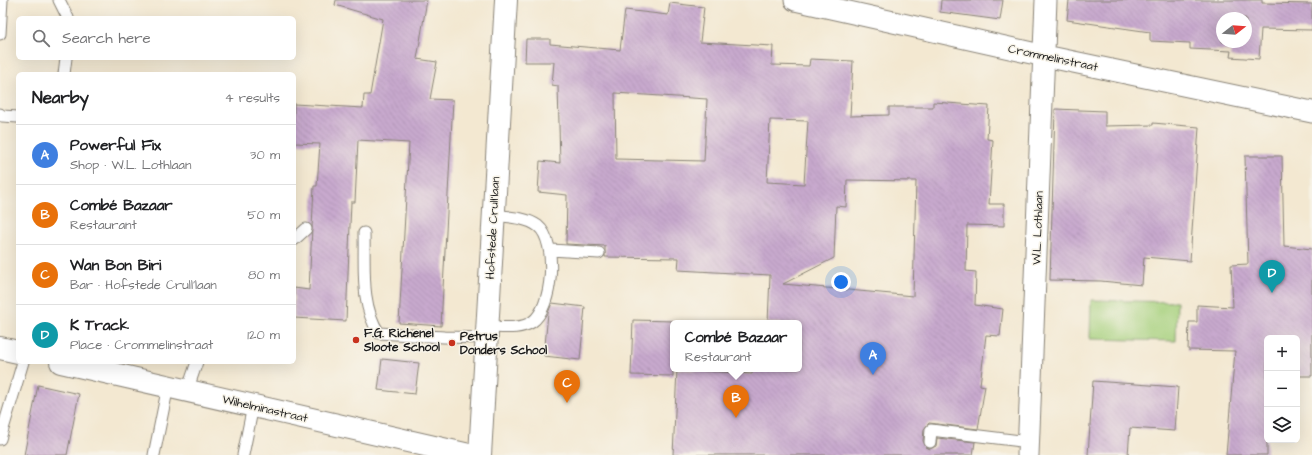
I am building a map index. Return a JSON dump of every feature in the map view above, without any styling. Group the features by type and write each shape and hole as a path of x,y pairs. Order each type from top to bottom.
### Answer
{"street":[{"name":"Hofstede Crull'laan","path":"480,455 506,0"},
{"name":"Crommelinstraat","path":"794,0 1045,56 1312,112"},
{"name":"W.L. Lothlaan","path":"1029,449 1046,0"},
{"path":"0,348 16,352"},
{"name":"Wilhelminastraat","path":"70,364 469,455"}],"lane":[{"path":"0,34 2,0"},
{"path":"59,0 67,16"},
{"path":"64,72 66,60"},
{"path":"0,114 2,116 16,117"},
{"path":"364,233 367,306 373,324 379,333 444,337 524,326 534,321 541,312 548,290 551,250 546,236 538,226 527,220 493,215"},
{"path":"296,238 306,228"},
{"path":"551,250 599,253"},
{"path":"0,439 22,364"},
{"path":"154,455 177,389 195,364"},
{"path":"243,455 253,406"},
{"path":"930,442 931,430 1029,449"}],"green space":[{"path":"1091,300 1177,302 1176,341 1090,339"}],"building":[{"path":"336,0 427,0 417,59 437,62 430,99 453,100 441,326 399,323 409,143 358,140 355,202 351,202 346,321 296,318 296,288 309,290 314,186 317,186 320,144 296,143 296,104 363,108 364,95 370,95 383,19 335,5"},
{"path":"941,0 1003,0 1000,20 940,12"},
{"path":"1069,0 1262,0 1262,3 1312,4 1312,30 1261,29 1259,59 1230,57 1231,51 1190,49 1190,43 1150,41 1150,32 1067,20"},
{"path":"670,3 704,7 700,42 773,46 772,65 809,66 810,59 853,61 850,116 889,115 889,107 933,107 933,102 989,106 987,139 993,140 989,204 1004,204 1004,226 967,225 966,271 976,272 975,305 1003,309 1000,336 986,335 980,385 985,386 978,429 929,423 924,429 923,441 926,447 930,449 936,446 937,438 975,442 973,455 673,455 677,372 722,372 752,374 752,372 802,372 802,320 768,320 770,275 678,270 679,258 605,257 605,246 566,244 567,195 538,192 540,161 560,163 558,86 552,85 554,62 525,62 526,39 550,39 550,44 620,50 625,10 668,15","holes":["615,93 707,99 704,161 616,159","770,120 808,121 804,184 767,182","847,180 916,181 913,296 783,284 834,258 836,206 846,207"]},
{"path":"1055,109 1105,111 1105,126 1153,125 1153,123 1199,127 1190,261 1144,257 1142,285 1101,281 1050,280"},
{"path":"1245,156 1282,156 1284,246 1312,249 1312,376 1300,376 1300,335 1264,335 1264,443 1267,443 1267,455 1226,455 1235,351 1188,350 1189,322 1197,322 1197,305 1233,307 1231,265 1248,264"},
{"path":"552,303 585,307 580,360 544,356 548,313"},
{"path":"633,320 670,321 670,372 673,372 673,376 631,375"},
{"path":"382,359 419,363 415,394 378,390"},
{"path":"1093,381 1178,387 1175,431 1130,428 1128,455 1088,455"},
{"path":"38,385 79,394 67,455 24,455"}],"place":[{"name":"K Track","path":"1272,293"},
{"name":"F.G. Richenel Sloote School","path":"356,340"},
{"name":"Petrus Donders School","path":"452,343"},
{"name":"Powerful Fix","path":"873,375"},
{"name":"Wan Bon Biri","path":"567,403"},
{"name":"Combé Bazaar","path":"736,418"}]}
